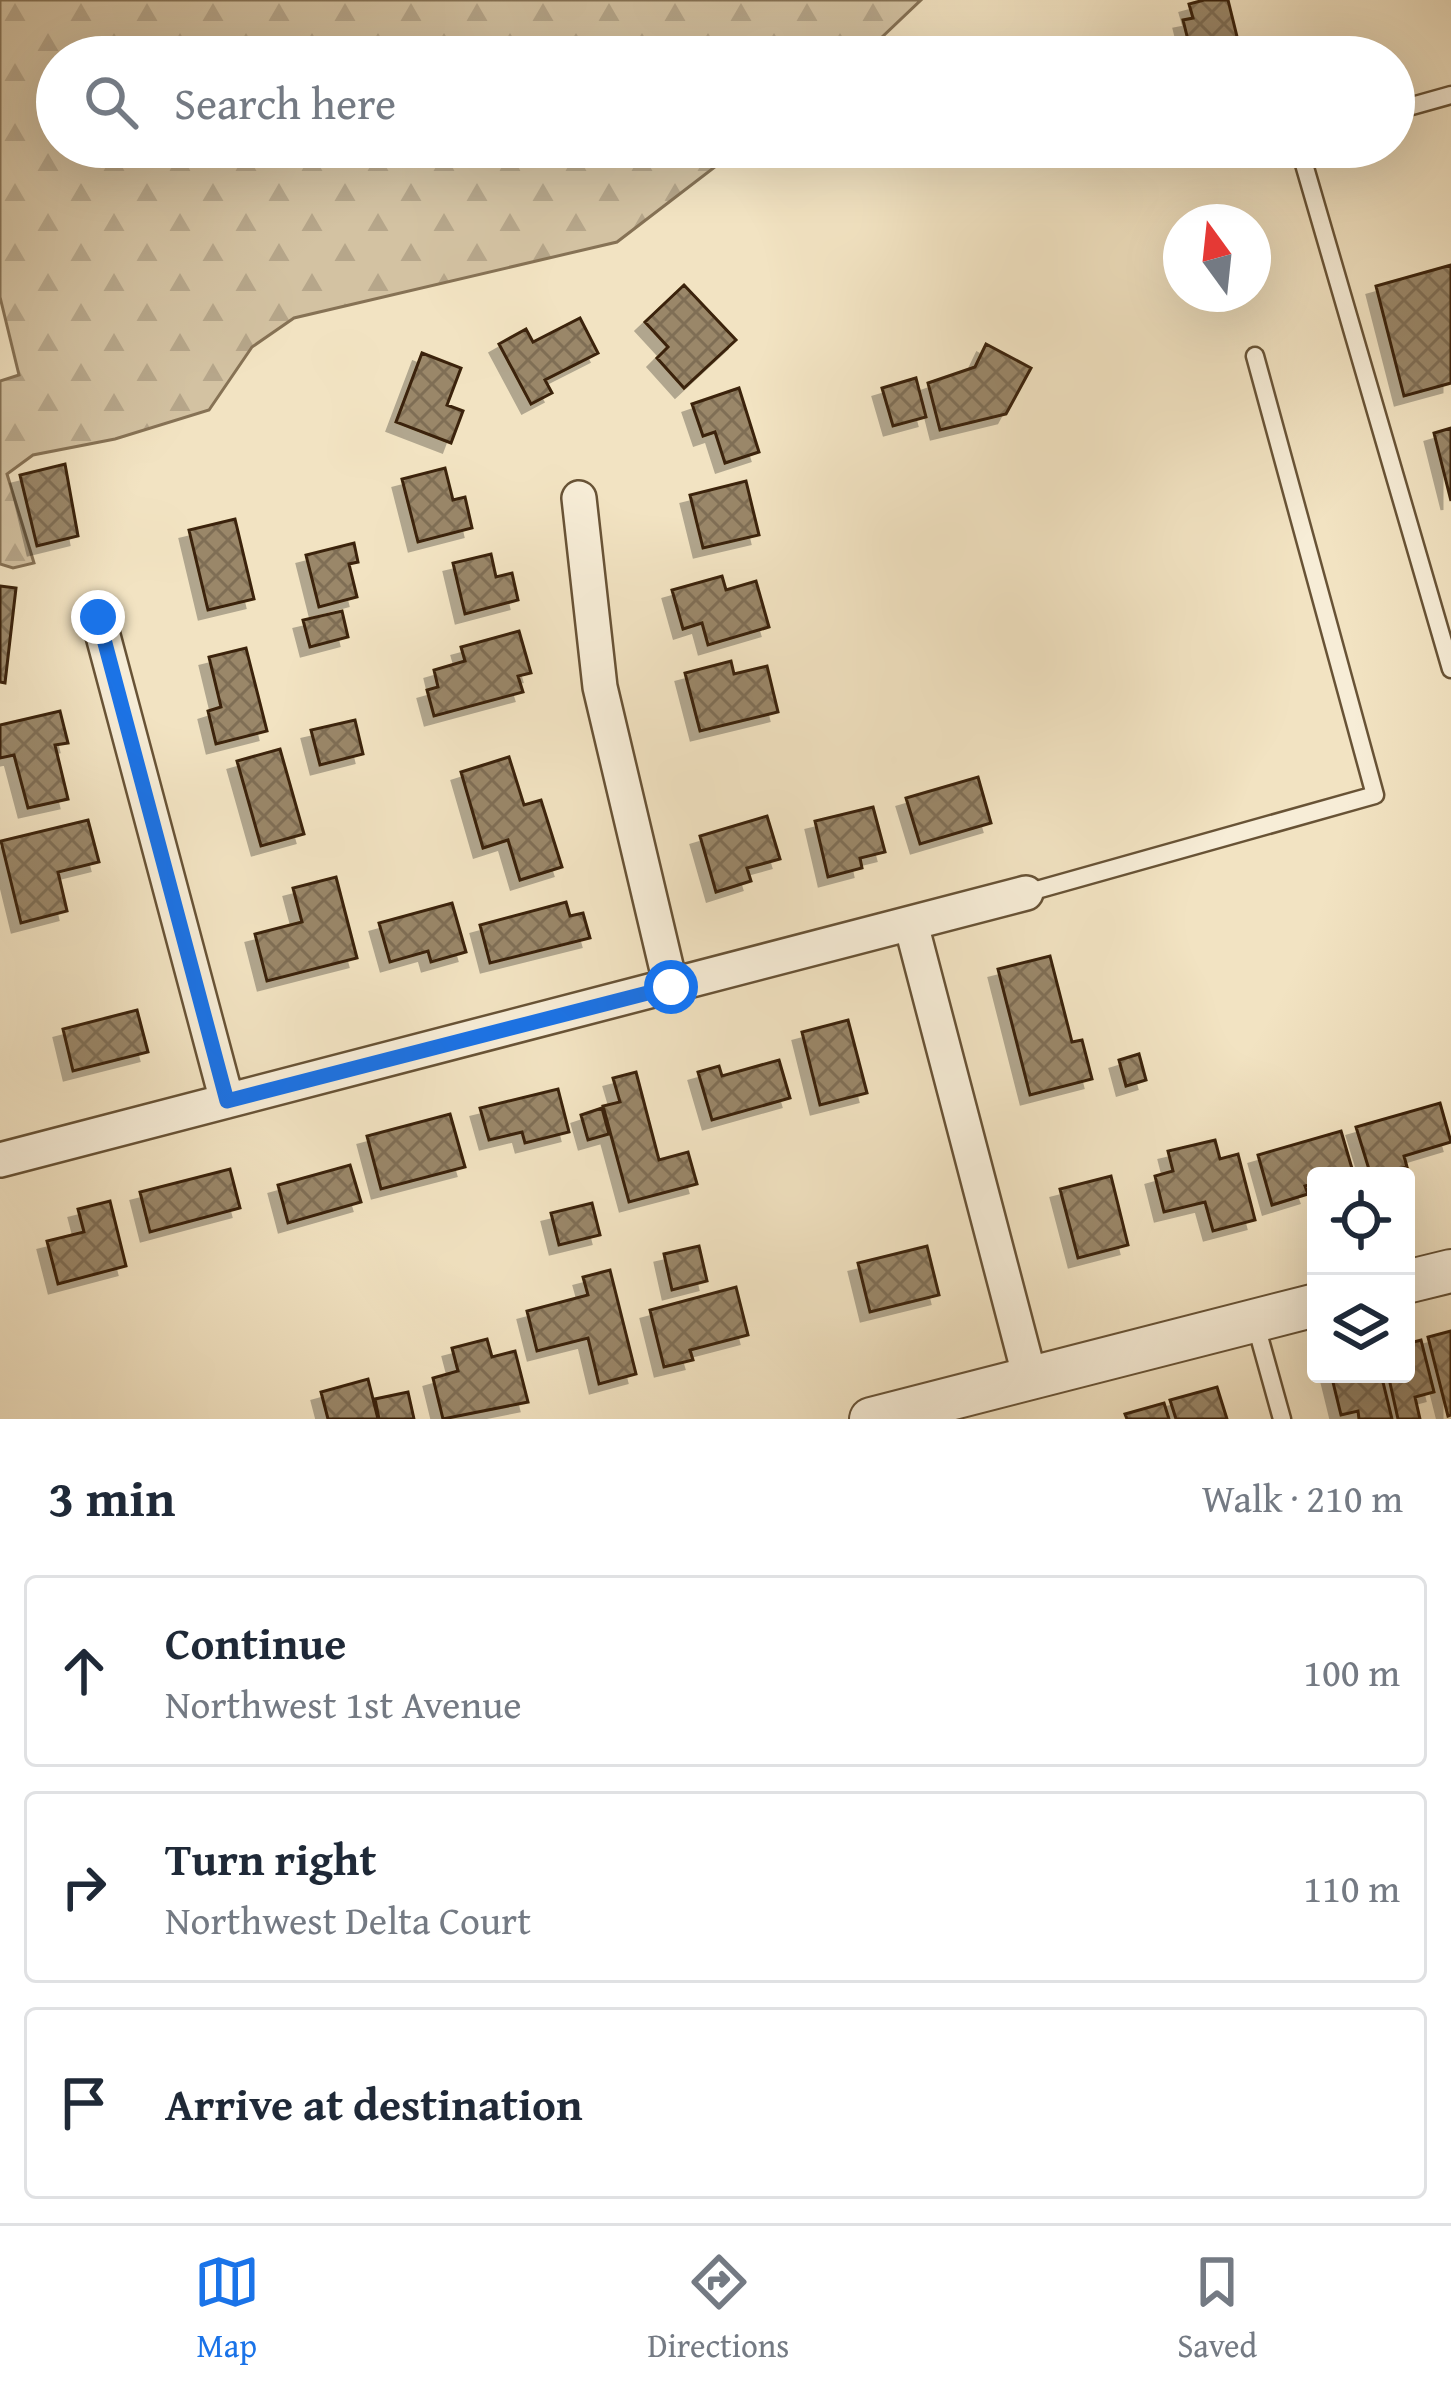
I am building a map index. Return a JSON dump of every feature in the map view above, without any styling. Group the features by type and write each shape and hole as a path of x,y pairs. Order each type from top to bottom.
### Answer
{"street":[{"path":"579,498 600,687 671,987"},
{"path":"98,617 227,1101"},
{"path":"0,1160 1026,893"},
{"path":"911,924 1030,1378"},
{"path":"1415,1280 1451,1270"},
{"path":"871,1419 1307,1307"}],"lane":[{"path":"1415,105 1451,95"},
{"path":"1305,168 1451,669"},
{"path":"1026,893 1376,795 1255,356"},
{"path":"1255,1321 1282,1419"}],"green space":[{"path":"0,0 921,0 883,36 36,36 36,168 713,168 617,242 294,318 252,347 209,410 115,439 33,455 7,474 34,563 13,568 0,564 0,381 19,375 0,297"}],"building":[{"path":"1228,0 1237,36 1187,36 1183,20 1193,18 1189,4"},
{"path":"1451,265 1451,383 1404,396 1376,286"},
{"path":"684,285 736,340 684,388 657,358 668,347 645,322"},
{"path":"580,318 598,353 545,380 552,393 531,404 499,344 526,329 533,342"},
{"path":"986,344 1031,368 1006,414 940,430 928,383 975,367"},
{"path":"422,353 461,368 447,405 463,411 451,443 396,422"},
{"path":"916,378 926,417 893,426 882,388"},
{"path":"739,388 759,452 725,463 715,432 703,436 692,404"},
{"path":"1451,428 1451,501 1434,433"},
{"path":"65,464 78,536 37,546 20,475"},
{"path":"445,468 453,500 465,497 472,528 418,542 402,479"},
{"path":"746,481 759,535 703,548 690,495"},
{"path":"235,519 254,599 208,610 189,530"},
{"path":"354,543 358,562 349,564 357,597 319,607 306,555"},
{"path":"491,554 496,577 512,573 518,600 465,614 453,563"},
{"path":"722,576 726,590 756,581 769,627 708,645 702,623 683,629 672,590"},
{"path":"0,586 16,588 5,683 0,682"},
{"path":"342,611 348,637 310,647 303,620"},
{"path":"519,631 531,673 518,676 523,692 434,716 427,690 438,687 434,670 465,661 461,647"},
{"path":"246,648 267,731 216,744 208,711 221,707 209,657"},
{"path":"731,661 734,674 767,666 778,712 700,731 685,673"},
{"path":"60,711 68,743 55,745 68,799 28,808 14,755 0,758 0,725"},
{"path":"355,720 363,754 320,765 311,730"},
{"path":"280,749 304,834 261,846 237,761"},
{"path":"509,757 524,805 541,800 562,867 520,880 508,840 483,848 461,772"},
{"path":"978,777 991,823 920,844 906,798"},
{"path":"873,807 885,852 860,858 862,868 828,877 815,821"},
{"path":"767,816 780,859 747,868 751,881 716,892 700,836"},
{"path":"88,820 99,862 58,872 67,911 21,923 1,841"},
{"path":"336,877 357,958 267,981 255,934 302,922 293,888"},
{"path":"566,902 570,916 583,913 590,938 490,963 480,925"},
{"path":"452,903 466,952 431,962 428,951 390,962 379,923"},
{"path":"1050,956 1072,1042 1082,1040 1092,1079 1030,1095 998,969"},
{"path":"137,1010 148,1052 73,1071 63,1029"},
{"path":"848,1020 867,1093 820,1105 802,1032"},
{"path":"1139,1054 1146,1080 1126,1086 1119,1060"},
{"path":"779,1060 790,1098 712,1120 698,1072 719,1066 722,1076"},
{"path":"636,1072 659,1160 688,1152 697,1184 629,1202 603,1106 620,1102 613,1078"},
{"path":"558,1089 569,1132 525,1143 522,1132 489,1140 480,1108"},
{"path":"1440,1103 1451,1142 1404,1156 1407,1167 1368,1167 1356,1127"},
{"path":"602,1108 609,1134 588,1140 581,1115"},
{"path":"450,1114 465,1167 381,1189 367,1136"},
{"path":"1341,1131 1352,1167 1307,1167 1307,1194 1272,1205 1258,1155"},
{"path":"1215,1140 1220,1159 1238,1154 1255,1220 1213,1231 1205,1202 1164,1212 1155,1176 1173,1171 1168,1151"},
{"path":"350,1165 361,1202 288,1223 278,1185"},
{"path":"230,1169 240,1208 150,1232 140,1192"},
{"path":"1111,1176 1128,1245 1078,1258 1060,1189"},
{"path":"110,1201 126,1266 58,1284 47,1241 84,1232 78,1209"},
{"path":"592,1203 600,1235 559,1245 551,1213"},
{"path":"699,1246 707,1281 672,1290 664,1254"},
{"path":"927,1246 939,1295 870,1312 858,1263"},
{"path":"610,1270 636,1374 599,1384 588,1338 537,1351 527,1311 588,1295 583,1277"},
{"path":"736,1287 748,1335 690,1350 693,1360 664,1367 650,1310"},
{"path":"1451,1331 1451,1415 1448,1416 1428,1337"},
{"path":"487,1339 492,1357 515,1351 528,1402 443,1419 433,1378 458,1371 452,1348"},
{"path":"1421,1340 1434,1392 1415,1397 1420,1419 1398,1419 1390,1383 1415,1383 1415,1342"},
{"path":"368,1379 378,1419 328,1419 321,1392"},
{"path":"1333,1383 1383,1383 1392,1419 1359,1419 1358,1411 1341,1415"},
{"path":"1217,1387 1227,1419 1176,1419 1170,1400"},
{"path":"408,1392 414,1419 379,1419 375,1399"},
{"path":"1164,1403 1169,1419 1127,1419 1125,1414"}],"route":[{"path":"98,617 227,1101 671,987"}]}
